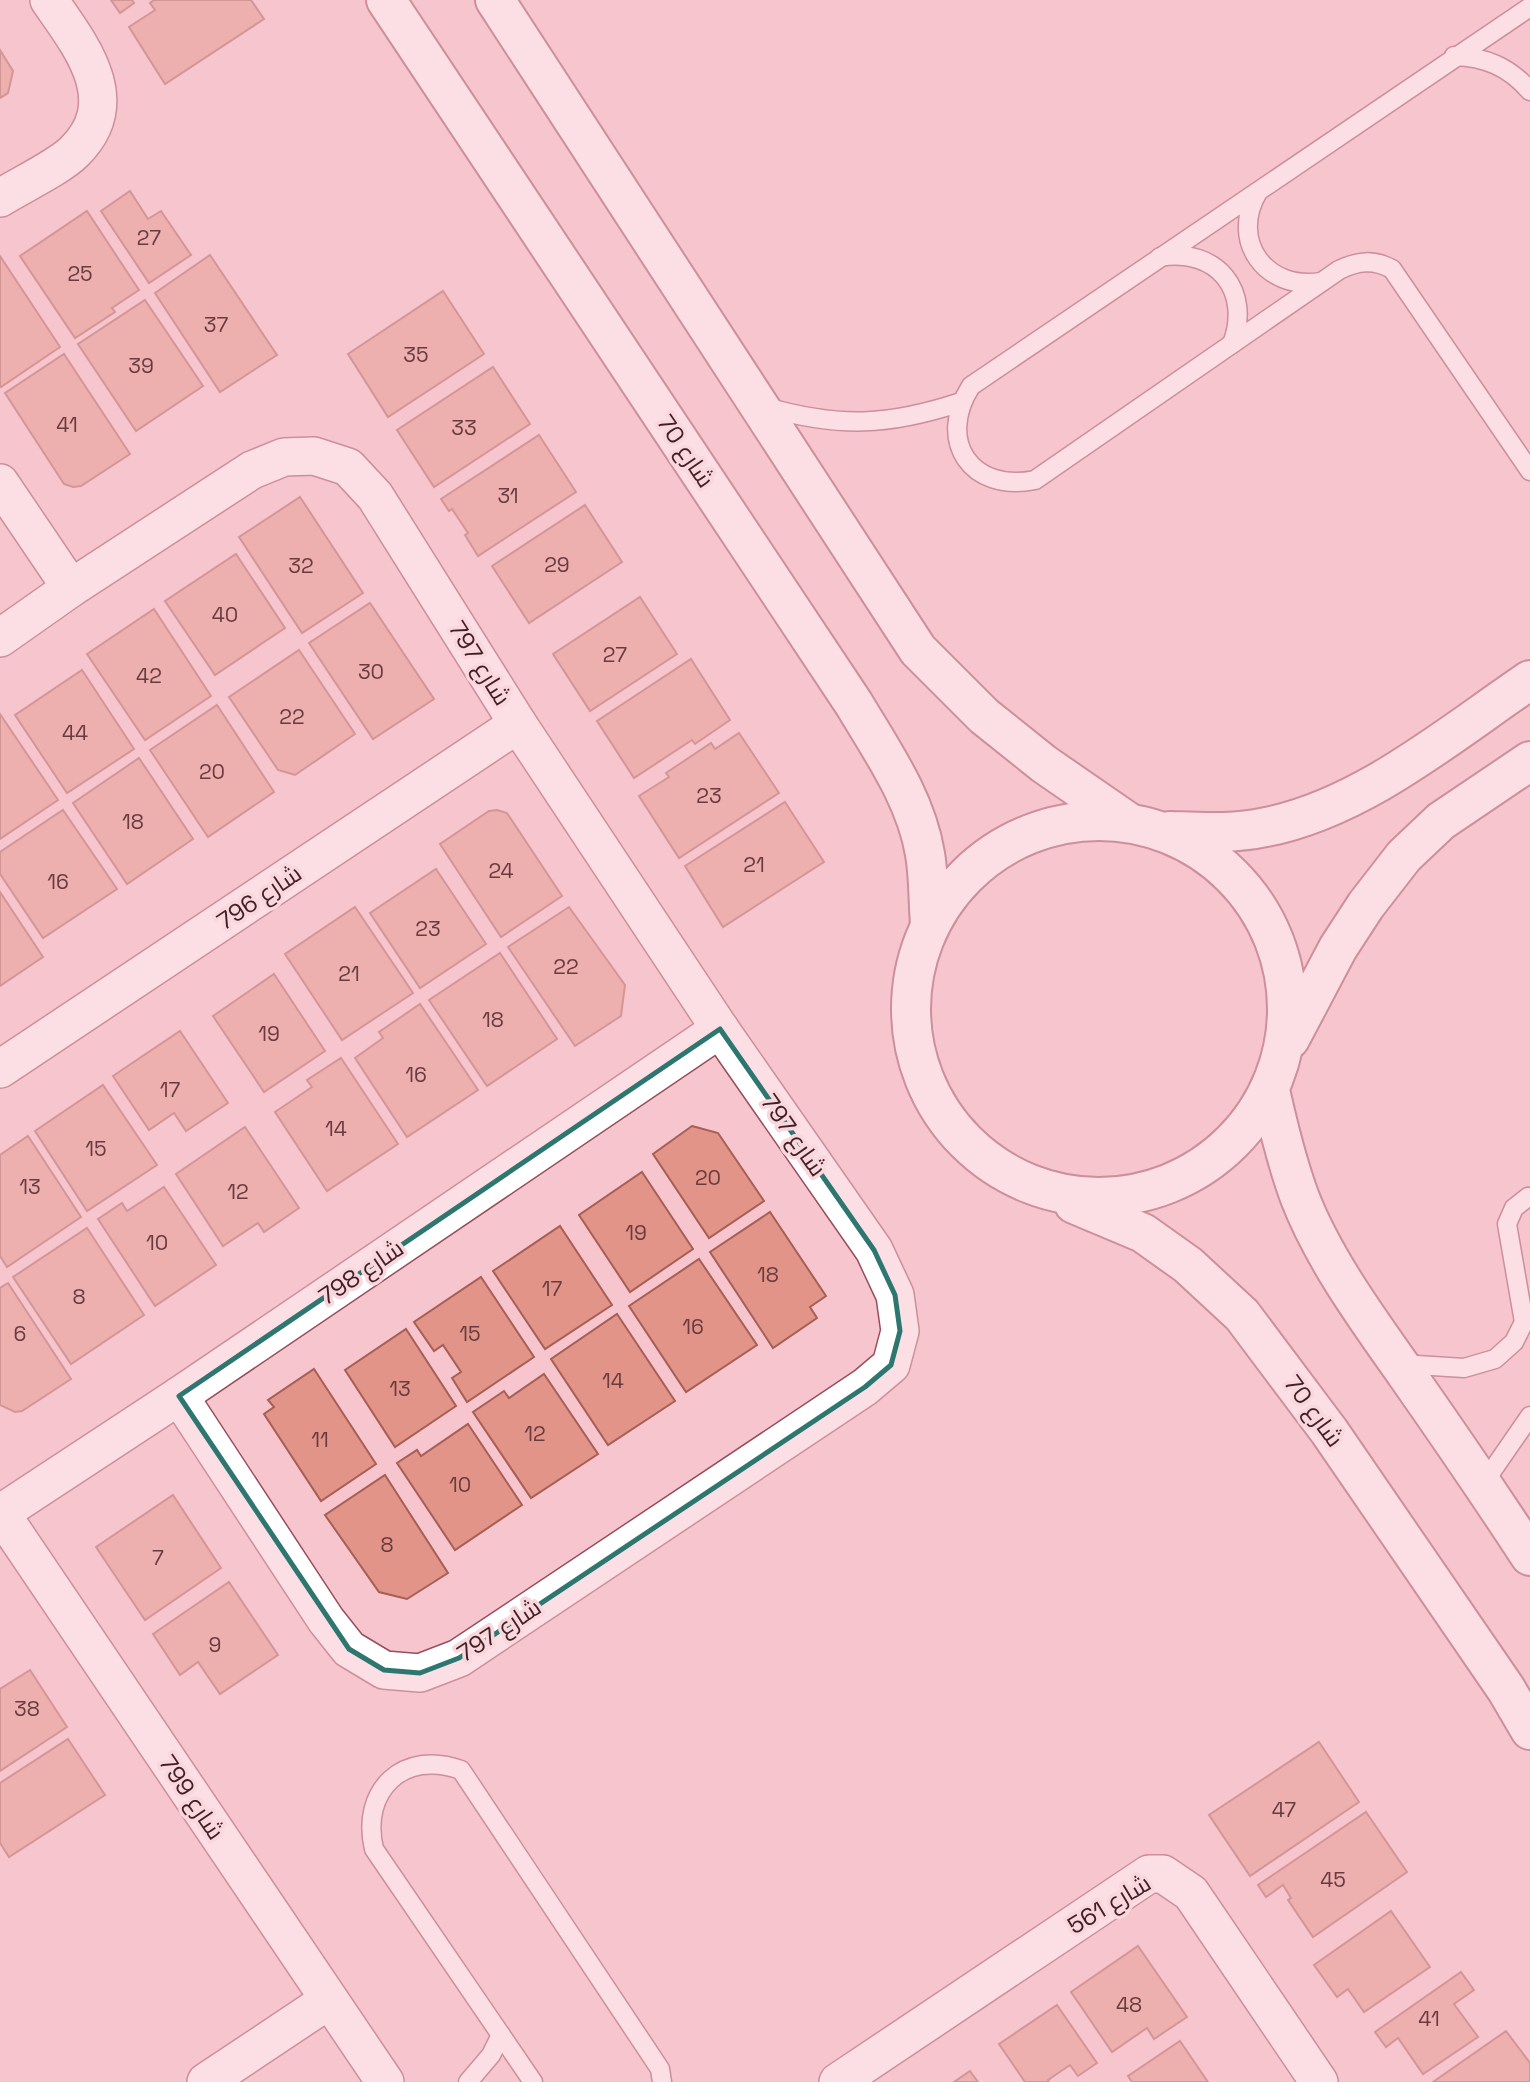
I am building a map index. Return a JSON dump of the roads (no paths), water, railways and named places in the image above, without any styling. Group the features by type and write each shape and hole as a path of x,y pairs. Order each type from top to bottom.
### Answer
{"main road":[{"name":"شارع 70","path":"386,0 854,704 886,757 910,802 925,853 930,924"},
{"path":"495,0 918,650 994,724 1044,764 1145,826 1210,856 1249,894 1275,942 1288,995 1284,1050"},
{"path":"1530,680 1393,774 1347,799 1268,827 1232,832 1080,820 1034,831 992,853 956,885 930,924 915,965 910,1007 915,1050 928,1090 951,1127 981,1157 1017,1180 1057,1194 1100,1199 1142,1194 1182,1180 1218,1157 1248,1127 1270,1090 1284,1050 1338,948 1366,905 1404,856 1441,821 1530,761"},
{"path":"1270,1090 1283,1147 1301,1199 1325,1248 1368,1320 1530,1556"},
{"name":"شارع 70","path":"1017,1180 1143,1233 1188,1265 1242,1315 1329,1431 1498,1678 1530,1730"}],"street":[{"path":"0,198 72,154 90,132 98,106 96,82 85,52 49,0"},
{"name":"شارع 797","path":"0,638 71,588 252,470 284,457 314,456 348,467 375,496 518,724 720,1029 874,1250 895,1296 900,1331 891,1365 864,1387 459,1658 421,1673 384,1670 349,1649 326,1620 179,1396"},
{"path":"0,483 71,588"},
{"name":"شارع 796","path":"0,1069 518,724"},
{"name":"شارع 798","path":"0,1512 179,1396 720,1029"},
{"name":"شارع 799","path":"0,1512 385,2082"},
{"name":"شارع 561","path":"838,2082 1149,1874 1163,1874 1191,1893 1319,2082"},
{"path":"206,2082 329,2000"}],"lane":[{"path":"1530,7 971,386 961,402 956,421 958,441 966,458 980,473 997,482 1017,484 1035,480 1322,282 1353,263 1369,261 1392,269 1530,471"},
{"path":"1454,56 1479,59 1503,67 1530,90"},
{"path":"1260,189 1252,202 1248,217 1248,233 1260,262 1269,272 1281,279 1308,284 1322,282"},
{"path":"1160,257 1195,257 1214,266 1224,276 1233,288 1239,316 1232,345"},
{"path":"760,405 799,416 840,422 881,422 922,415 961,402"},
{"path":"1399,1364 1464,1368 1495,1359 1514,1342 1524,1322 1507,1224 1514,1208 1530,1198"},
{"path":"1483,1484 1530,1416"},
{"path":"533,2082 374,1849 370,1816 375,1801 384,1786 411,1767 428,1763 445,1764 461,1770 660,2069 662,2082"},
{"path":"468,2082 491,2055 501,2035"}]}
